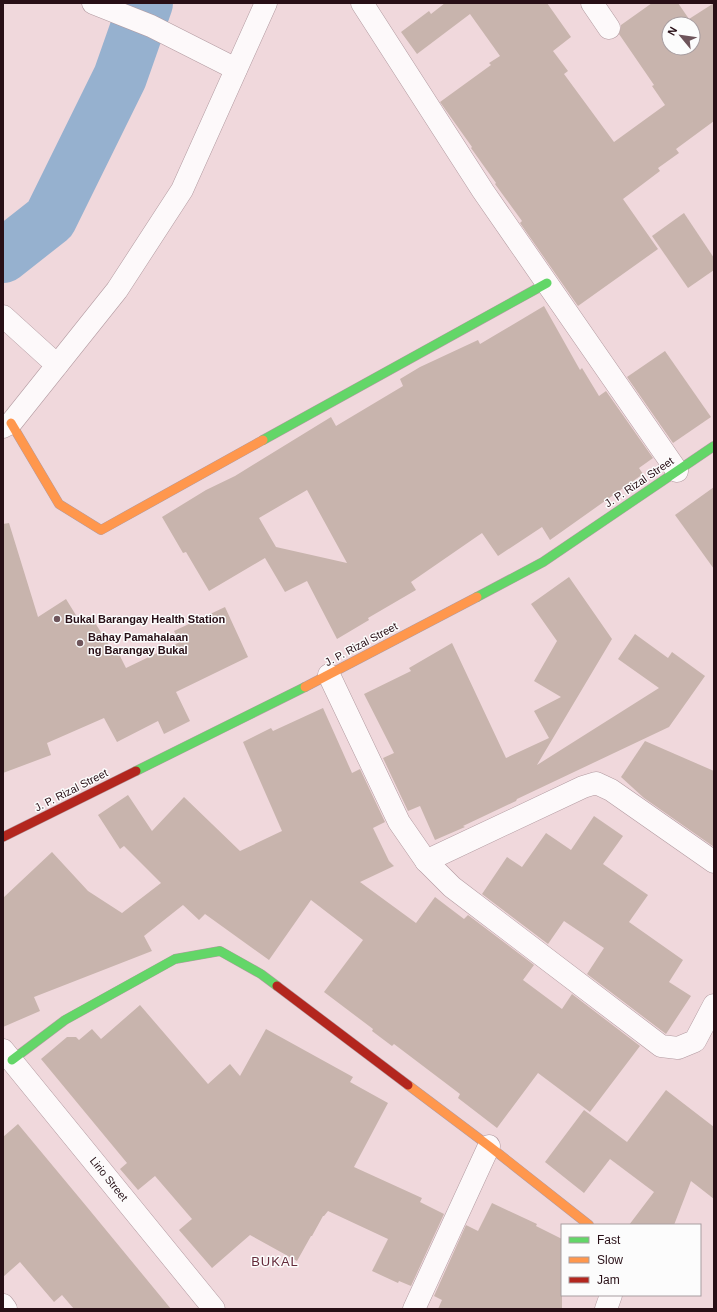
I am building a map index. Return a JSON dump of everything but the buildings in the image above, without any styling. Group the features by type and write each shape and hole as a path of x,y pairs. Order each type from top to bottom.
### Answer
{"street":[{"path":"93,3 151,26 236,69"},
{"path":"266,3 182,190 117,290 7,425 59,504 101,530 547,283"},
{"path":"362,3 483,191 677,471"},
{"path":"592,3 609,28"},
{"path":"3,316 57,365"},
{"name":"J. P. Rizal Street","path":"3,837 329,675 542,562 714,446"},
{"path":"329,675 399,822 426,861 452,887 661,1046 678,1048 695,1041 714,1005"},
{"path":"426,861 583,787 596,783 611,790 714,862"},
{"path":"7,1055 65,1020 175,959 220,951 261,974 489,1146 588,1224"},
{"name":"Lirio Street","path":"7,1055 212,1308"},
{"path":"414,1309 489,1146"},
{"path":"606,1309 611,1296"},
{"path":"3,1305 6,1309"}],"waterway":[{"path":"3,256 50,219 120,77 146,3"}],"traffic: fast":[{"path":"263,440 547,283"},
{"path":"477,597 543,562 714,446"},
{"path":"136,771 305,687"},
{"path":"12,1060 65,1020 175,959 220,951 261,974 277,986"}],"traffic: slow":[{"path":"11,423 59,504 101,530 263,440"},
{"path":"305,687 477,597"},
{"path":"408,1085 489,1146 588,1224"}],"traffic: jam":[{"path":"3,837 136,771"},
{"path":"277,986 408,1085"}],"place":[{"name":"Bukal Barangay Health Station","path":"57,619"},
{"name":"Bahay Pamahalaan ng Barangay Bukal","path":"80,643"}],"district":[{"name":"BUKAL","path":"275,1261"}]}
